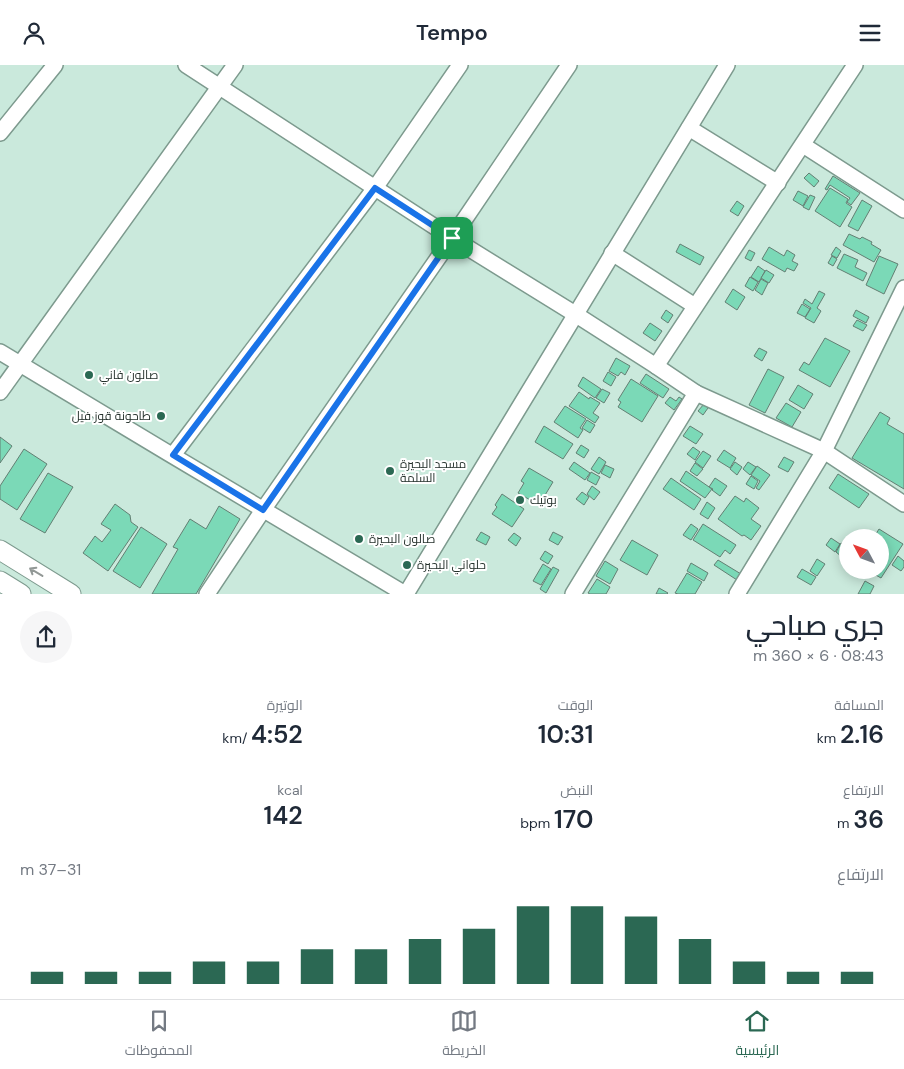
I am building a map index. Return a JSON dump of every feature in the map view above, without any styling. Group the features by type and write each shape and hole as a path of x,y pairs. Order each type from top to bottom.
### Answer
{"street":[{"path":"0,133 55,65"},
{"path":"186,65 452,238 575,314 696,393 824,451 904,504"},
{"path":"0,391 235,65"},
{"path":"173,455 375,188 460,65"},
{"path":"207,594 569,65"},
{"path":"0,352 406,594 727,65"},
{"path":"656,366 855,65"},
{"path":"689,128 778,183"},
{"path":"803,145 904,210"},
{"path":"612,253 695,307"},
{"path":"736,594 824,451 904,288"},
{"path":"573,594 696,393"},
{"path":"0,550 72,594"},
{"path":"0,581 21,594"}],"building":[{"path":"809,173 819,181 814,187 804,178"},
{"path":"833,176 860,193 851,205 847,202 850,198 830,185 827,190 825,189"},
{"path":"830,188 848,199 846,203 852,207 840,227 815,211"},
{"path":"798,191 808,196 803,206 793,200"},
{"path":"810,195 815,197 809,210 803,207"},
{"path":"862,200 872,206 858,231 848,226"},
{"path":"737,201 744,206 738,216 730,211"},
{"path":"849,234 872,242 871,244 881,250 874,262 843,245"},
{"path":"680,244 704,257 700,265 676,252"},
{"path":"769,247 784,256 787,250 795,255 792,261 798,264 794,271 787,268 785,272 762,259"},
{"path":"836,247 841,251 837,258 831,255"},
{"path":"749,250 755,253 751,261 745,258"},
{"path":"844,254 858,260 855,267 867,273 863,281 837,268"},
{"path":"832,256 837,259 833,266 828,263"},
{"path":"879,256 898,264 884,294 866,285"},
{"path":"758,266 765,271 759,282 751,277"},
{"path":"766,270 774,275 769,283 761,278"},
{"path":"750,277 758,282 753,291 745,286"},
{"path":"761,279 768,283 762,295 755,290"},
{"path":"733,289 745,297 737,310 725,302"},
{"path":"819,291 825,294 817,308 821,311 814,323 805,318 811,308 803,303 805,299 812,304"},
{"path":"802,304 810,309 805,317 797,313"},
{"path":"666,310 673,315 668,323 661,318"},
{"path":"856,310 869,317 866,323 853,316"},
{"path":"857,320 867,325 863,331 853,326"},
{"path":"650,323 662,331 655,341 643,333"},
{"path":"825,338 850,351 830,387 799,370 804,362 809,365"},
{"path":"759,348 767,352 762,361 754,356"},
{"path":"616,358 630,366 625,375 621,372 618,376 609,371"},
{"path":"768,369 784,377 765,413 749,405"},
{"path":"608,372 616,377 611,386 603,381"},
{"path":"646,374 669,389 663,398 640,383"},
{"path":"583,377 601,389 595,398 578,386"},
{"path":"631,379 658,396 642,422 618,407 621,402 618,400"},
{"path":"798,385 813,394 804,409 789,400"},
{"path":"602,389 610,393 604,403 596,398"},
{"path":"579,392 589,399 590,397 600,403 593,413 599,417 595,423 569,406"},
{"path":"670,397 676,401 679,397 682,399 674,410 665,403"},
{"path":"786,403 801,412 792,427 776,418"},
{"path":"704,404 708,408 703,415 698,411"},
{"path":"565,406 586,419 580,428 583,430 578,438 554,422"},
{"path":"880,412 890,418 887,424 904,434 904,489 852,458"},
{"path":"587,420 595,425 590,433 582,428"},
{"path":"544,426 573,444 563,459 535,442"},
{"path":"690,426 703,434 696,444 683,436"},
{"path":"0,437 12,446 0,463"},
{"path":"581,445 589,450 584,458 576,453"},
{"path":"693,447 700,452 695,460 687,454"},
{"path":"24,449 47,464 17,510 0,499 0,486"},
{"path":"724,450 736,458 730,468 717,460"},
{"path":"703,451 711,456 703,468 695,462"},
{"path":"599,457 606,462 599,474 591,469"},
{"path":"784,457 794,462 788,472 778,467"},
{"path":"574,462 590,473 585,480 569,469"},
{"path":"735,462 742,467 737,475 730,469"},
{"path":"748,462 756,467 750,475 743,469"},
{"path":"695,463 703,469 697,476 690,471"},
{"path":"605,465 614,469 610,478 601,473"},
{"path":"757,466 770,475 759,490 756,488 760,481 751,475"},
{"path":"529,468 553,482 539,505 518,493 524,483 521,481"},
{"path":"686,471 712,489 705,498 680,481"},
{"path":"591,472 600,477 596,485 587,480"},
{"path":"48,473 73,487 45,533 20,519"},
{"path":"838,474 869,494 859,508 829,488"},
{"path":"751,476 758,481 754,489 746,484"},
{"path":"671,478 701,499 694,510 663,489"},
{"path":"715,478 727,486 720,496 709,487"},
{"path":"592,486 600,492 594,500 587,494"},
{"path":"582,492 589,497 584,505 576,499"},
{"path":"502,494 524,509 512,527 492,514"},
{"path":"735,496 744,502 746,498 759,508 751,519 761,526 751,540 718,519"},
{"path":"707,502 715,508 708,519 700,514"},
{"path":"115,504 130,515 131,522 138,527 108,571 83,553 95,536 102,542 111,530 101,524"},
{"path":"219,506 240,519 196,594 152,594 178,549 173,547 190,519 206,529"},
{"path":"691,524 698,529 691,540 683,535"},
{"path":"703,524 736,545 730,554 725,550 720,557 693,540"},
{"path":"141,527 167,544 140,588 113,571"},
{"path":"481,532 490,537 486,545 476,540"},
{"path":"553,532 563,537 558,545 549,540"},
{"path":"514,533 521,538 516,546 508,540"},
{"path":"889,535 903,544 889,566"},
{"path":"831,538 839,543 835,552 826,545"},
{"path":"632,540 658,555 647,575 620,560"},
{"path":"545,551 553,556 548,564 540,559"},
{"path":"898,556 904,561 904,567 901,571 892,565"},
{"path":"817,559 825,564 817,576 810,571"},
{"path":"718,560 741,574 737,580 714,565"},
{"path":"605,561 618,569 610,584 596,576"},
{"path":"691,563 708,573 704,581 687,571"},
{"path":"543,564 551,569 541,585 533,581"},
{"path":"553,567 559,570 546,593 540,589"},
{"path":"802,569 816,577 811,585 797,577"},
{"path":"687,573 702,582 695,594 675,593"},
{"path":"597,579 610,587 606,594 588,593"},
{"path":"865,581 874,586 870,594 858,594"},
{"path":"659,588 668,593 656,594"}],"place":[{"name":"صالون فاني","path":"89,375"},
{"name":"طاحونة قوز فيل","path":"161,416"},
{"name":"مسجد البحيرة السلمة","path":"390,471"},
{"name":"بوتيك","path":"520,500"},
{"name":"صالون البحيرة","path":"359,539"},
{"name":"حلواني البحيرة","path":"407,565"}],"route":[{"path":"375,188 452,238 263,510 173,455 375,188"}]}
